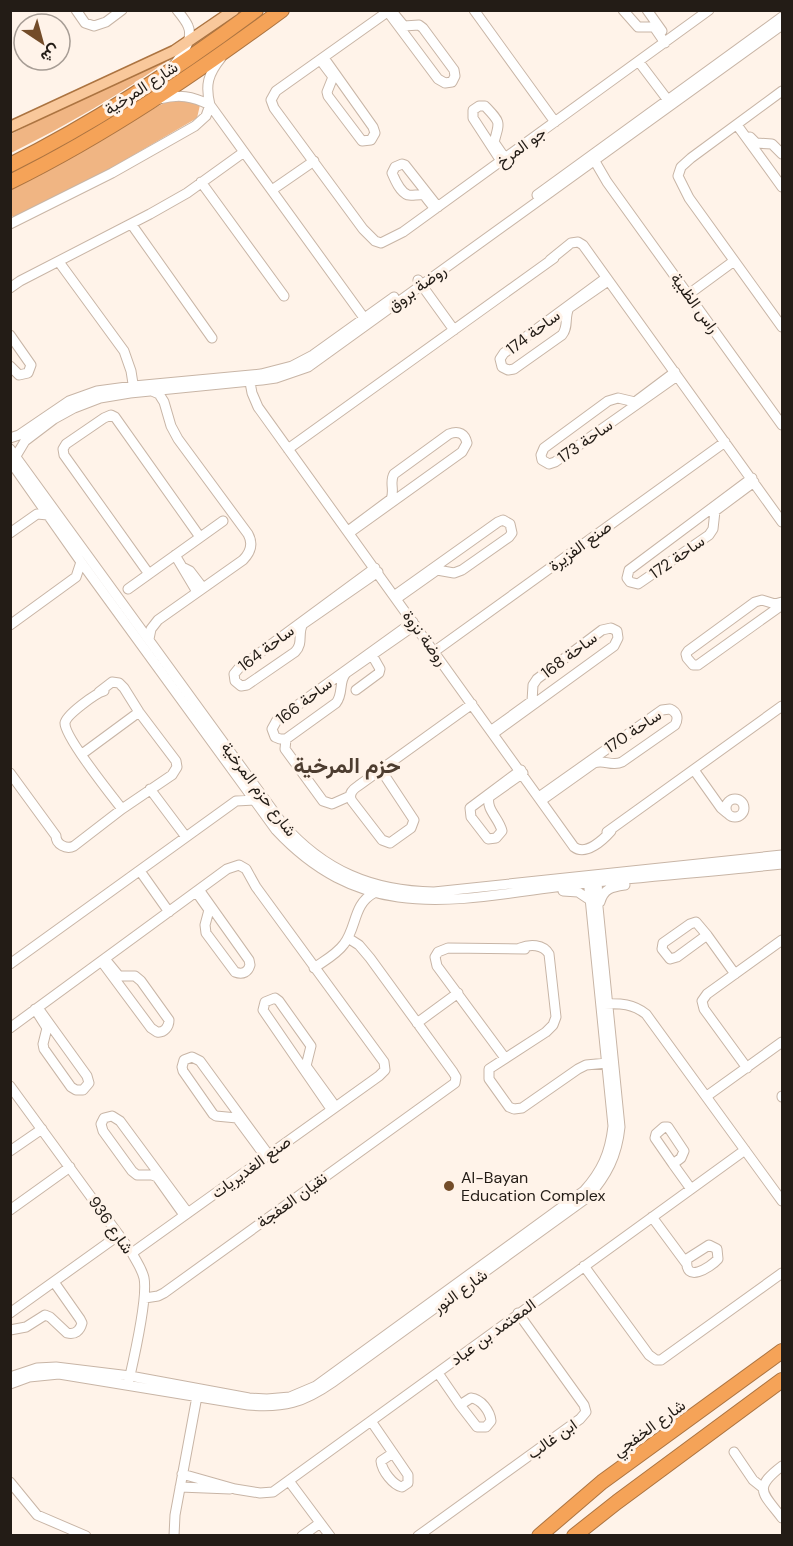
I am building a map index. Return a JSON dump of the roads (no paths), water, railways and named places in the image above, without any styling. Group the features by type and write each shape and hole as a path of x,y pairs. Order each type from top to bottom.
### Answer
{"highway":[{"name":"شارع المرخية","path":"10,165 106,113 165,76 238,15 256,10"},
{"name":"شارع المرخية","path":"10,182 60,157 150,102 227,51 282,10"},
{"name":"شارع الخفجي","path":"539,1536 602,1482 783,1351"},
{"path":"574,1536 783,1380"}],"main road":[{"name":"شارع المرخية","path":"10,127 187,43 206,29 238,15"}],"street":[{"path":"76,10 86,22 94,26 101,25 122,10"},
{"path":"165,76 178,60 187,43 189,28 177,10"},
{"path":"183,10 196,26 206,29"},
{"path":"474,10 555,122"},
{"path":"623,10 638,27 654,27 667,41"},
{"name":"جو المرخ","path":"390,11 297,77 279,94 276,109 363,229 381,243 403,232 709,10"},
{"path":"390,11 401,24 419,25 423,28 454,70 455,76 452,82 441,81 390,11"},
{"path":"648,26 649,13"},
{"path":"649,13 667,41"},
{"name":"روضة بروق","path":"10,438 20,435 76,398 97,391 250,378 276,378 308,367 420,282 782,21"},
{"path":"408,38 408,32 412,26"},
{"path":"227,51 210,73 207,84 210,105 366,322"},
{"path":"323,59 375,130 375,136 368,142 359,138 328,96 332,75 323,59"},
{"path":"639,62 669,102"},
{"path":"330,84 336,82 343,84"},
{"path":"783,91 691,158 678,173 689,198 783,327"},
{"path":"150,102 171,97 190,96 210,105"},
{"path":"10,225 112,174 195,126 206,116 210,105"},
{"path":"479,105 487,108 499,124 500,129 495,145 503,160 484,136 472,115 472,110 479,105"},
{"path":"738,124 754,142 776,146 783,154"},
{"path":"738,124 783,187"},
{"path":"484,136 496,136"},
{"path":"760,157 765,144"},
{"path":"10,288 132,225 244,152"},
{"name":"راس الظبية","path":"591,160 783,425"},
{"path":"272,190 314,161"},
{"path":"398,165 405,165 436,208 426,196 408,195 403,191 393,176 393,170 398,165"},
{"path":"201,182 284,296"},
{"path":"416,194 420,183"},
{"path":"132,225 212,338"},
{"path":"288,449 575,242 584,245 783,522"},
{"path":"688,294 734,261"},
{"path":"12,455 25,441 54,419 74,408 103,397 102,394 132,389 129,364 121,347 59,262"},
{"name":"ساحة 174","path":"607,280 569,309 566,314 565,332 562,335 514,369 508,370 502,367 501,356 607,280"},
{"path":"420,282 454,330"},
{"path":"553,317 560,317 566,321"},
{"path":"10,335 31,365 28,373 19,375 10,366"},
{"name":"ساحة 173","path":"676,374 555,462 546,464 541,458 542,451 547,446 608,401 621,399 635,402 676,374"},
{"name":"روضة بروق","path":"132,389 152,391 176,389 250,378"},
{"name":"روضة نزوة","path":"250,378 252,393 258,407 562,827 574,847 582,851 592,846 783,706"},
{"path":"167,409 169,397 176,389"},
{"path":"149,639 151,630 158,620 243,560 250,551 250,538 174,433 162,398 152,391"},
{"path":"103,397 109,416"},
{"path":"621,399 626,406 625,413"},
{"path":"109,416 117,419 200,537"},
{"path":"109,416 66,444 63,453 149,574"},
{"path":"459,432 463,435 467,443 465,448 349,532 387,503 393,495 392,477 397,471 449,434 459,432"},
{"name":"صنع الفزيرة","path":"435,651 725,442"},
{"name":"شارع حزم المرخية","path":"12,455 38,500 81,562 276,830 309,861 329,874 374,893 416,900 537,890 593,879 651,877 783,864"},
{"name":"شارع حزم المرخية","path":"12,455 135,619 282,824 315,855 351,877 394,890 434,892 593,879 783,855"},
{"name":"ساحة 172","path":"753,480 716,509 713,529 709,535 642,582 638,584 630,582 627,578 628,570 753,480"},
{"path":"393,487 398,492 405,492"},
{"path":"34,516 38,500"},
{"path":"10,533 34,516 48,515"},
{"path":"700,517 705,516 713,521"},
{"path":"503,520 510,524 512,533 509,537 462,570 450,573 437,570 395,598 498,522 503,520"},
{"path":"128,589 223,521"},
{"path":"175,555 184,568 184,574 200,590"},
{"path":"446,559 450,573"},
{"path":"10,625 76,577 81,562"},
{"name":"ساحة 164","path":"376,570 303,624 300,646 295,652 247,685 238,684 234,678 235,671 376,570"},
{"path":"76,577 93,579"},
{"path":"762,600 778,605 783,604 698,665 693,665 687,658 688,651 755,602 762,600"},
{"path":"768,601 769,615"},
{"path":"135,619 146,623 158,620"},
{"name":"ساحة 166","path":"414,624 344,675 341,696 336,703 286,739 275,737 272,732 274,723 414,624"},
{"name":"ساحة 168","path":"611,628 617,631 618,638 614,646 493,732 529,704 533,699 533,685 537,679 602,630 611,628"},
{"path":"290,630 300,637"},
{"path":"356,690 379,673 380,669 372,655"},
{"path":"331,681 342,686"},
{"path":"10,773 56,836 68,842 81,839 174,773 177,764 168,750 131,700 117,688 99,692 74,709 61,719 61,728 122,809"},
{"path":"533,691 546,695"},
{"path":"379,773 410,820 406,828 390,838 382,835 359,804 357,798 359,790 379,773 473,705"},
{"name":"ساحة 170","path":"670,709 676,713 677,721 671,728 620,763 600,761 594,763 541,798 662,710 670,709"},
{"path":"82,754 139,712"},
{"path":"286,739 285,749 323,801 332,804 350,796 354,788 379,773"},
{"path":"608,749 606,755 609,763"},
{"path":"696,769 727,809"},
{"path":"478,801 489,808 502,828 500,836 492,839 486,837 470,814 471,808 478,801 522,772"},
{"path":"489,808 489,797 522,772"},
{"path":"350,796 384,842 390,843 408,831 413,826 414,820 379,773"},
{"path":"236,801 241,780"},
{"path":"150,789 186,837"},
{"path":"10,964 236,801 255,800"},
{"name":"صنع الغديريات","path":"10,1028 231,867 243,867 368,1041 381,1066 369,1081 132,1253"},
{"path":"140,871 170,912"},
{"path":"598,907 607,889 644,882 651,877"},
{"name":"شارع النور","path":"10,1377 37,1368 56,1367 198,1393 279,1399 303,1393 577,1206 602,1181 612,1164 620,1127 590,900 593,879"},
{"name":"شارع النور","path":"425,1311 573,1200 596,1177 606,1160 613,1126 598,907 593,879"},
{"path":"315,968 338,951 348,938 360,904 354,886"},
{"path":"537,890 572,891 590,900"},
{"path":"198,892 220,918 249,960 249,969 243,974 232,969 206,933 205,925 209,910 198,892"},
{"path":"360,904 374,893"},
{"path":"207,919 220,918"},
{"path":"707,935 673,959 668,957 662,949 663,943 692,923 698,923 707,935 735,974"},
{"name":"نقيان العفجة","path":"145,1298 164,1293 437,1095 447,1085 450,1078 443,1059 365,951 348,938"},
{"path":"747,1068 702,1003 707,994 783,940"},
{"path":"505,1058 446,976 441,965 442,956 447,953 461,949 520,948 543,953 550,974 554,1004 552,1022 544,1033 496,1065 492,1066 488,1072 489,1079 506,1101 518,1106 537,1097 586,1065 607,1063"},
{"path":"104,961 117,975 135,976 141,981 169,1020 168,1027 160,1032 153,1030 104,961"},
{"path":"123,990 128,976"},
{"path":"417,1023 458,993"},
{"path":"275,998 279,1001 309,1042 311,1050 306,1066 333,1108 263,1010 265,1002 275,998"},
{"path":"604,1004 633,1006 646,1014 783,1201"},
{"path":"37,1009 89,1079 87,1087 83,1090 71,1087 44,1049 46,1025 37,1009"},
{"path":"46,1035 58,1035"},
{"path":"707,1096 783,1042"},
{"path":"295,1057 302,1058 309,1055"},
{"path":"192,1057 200,1061 266,1155 235,1117 213,1114 183,1071 184,1060 192,1057"},
{"name":"شارع 936","path":"10,1086 132,1253 144,1278 145,1298 128,1381"},
{"path":"227,1116 232,1105"},
{"path":"108,1116 116,1117 186,1214 157,1178 137,1175 132,1170 103,1131 102,1121 108,1116"},
{"path":"10,1151 42,1129"},
{"name":"المعتمد بن عباد","path":"182,1474 235,1489 266,1494 273,1492 745,1150"},
{"path":"147,1175 150,1162"},
{"path":"673,1164 691,1189"},
{"path":"10,1210 70,1167"},
{"path":"652,1217 686,1263"},
{"path":"10,1313 119,1235"},
{"path":"584,1266 649,1355 656,1360 664,1359 783,1273"},
{"path":"10,1330 17,1330 24,1326 46,1309 54,1313 67,1333 75,1333 79,1330 82,1323 54,1282"},
{"name":"ابن غالب","path":"418,1536 580,1419 586,1412 584,1405 518,1313"},
{"path":"438,1373 460,1405"},
{"name":"شارع النور","path":"10,1384 29,1377 48,1374 128,1381"},
{"path":"174,1536 175,1515 198,1393"},
{"path":"371,1421 393,1453"},
{"path":"734,1452 753,1480 763,1488"},
{"path":"783,1466 767,1478 763,1488 765,1496 783,1518"},
{"path":"290,1481 330,1536"},
{"path":"10,1482 37,1515 86,1536"},
{"name":"المعتمد بن عباد","path":"180,1487 235,1489"},
{"path":"302,1536 320,1523"}],"place":[{"name":"Al-Bayan Education Complex","path":"449,1186"}],"district":[{"name":"حزم المرخية","path":"347,765"}]}
